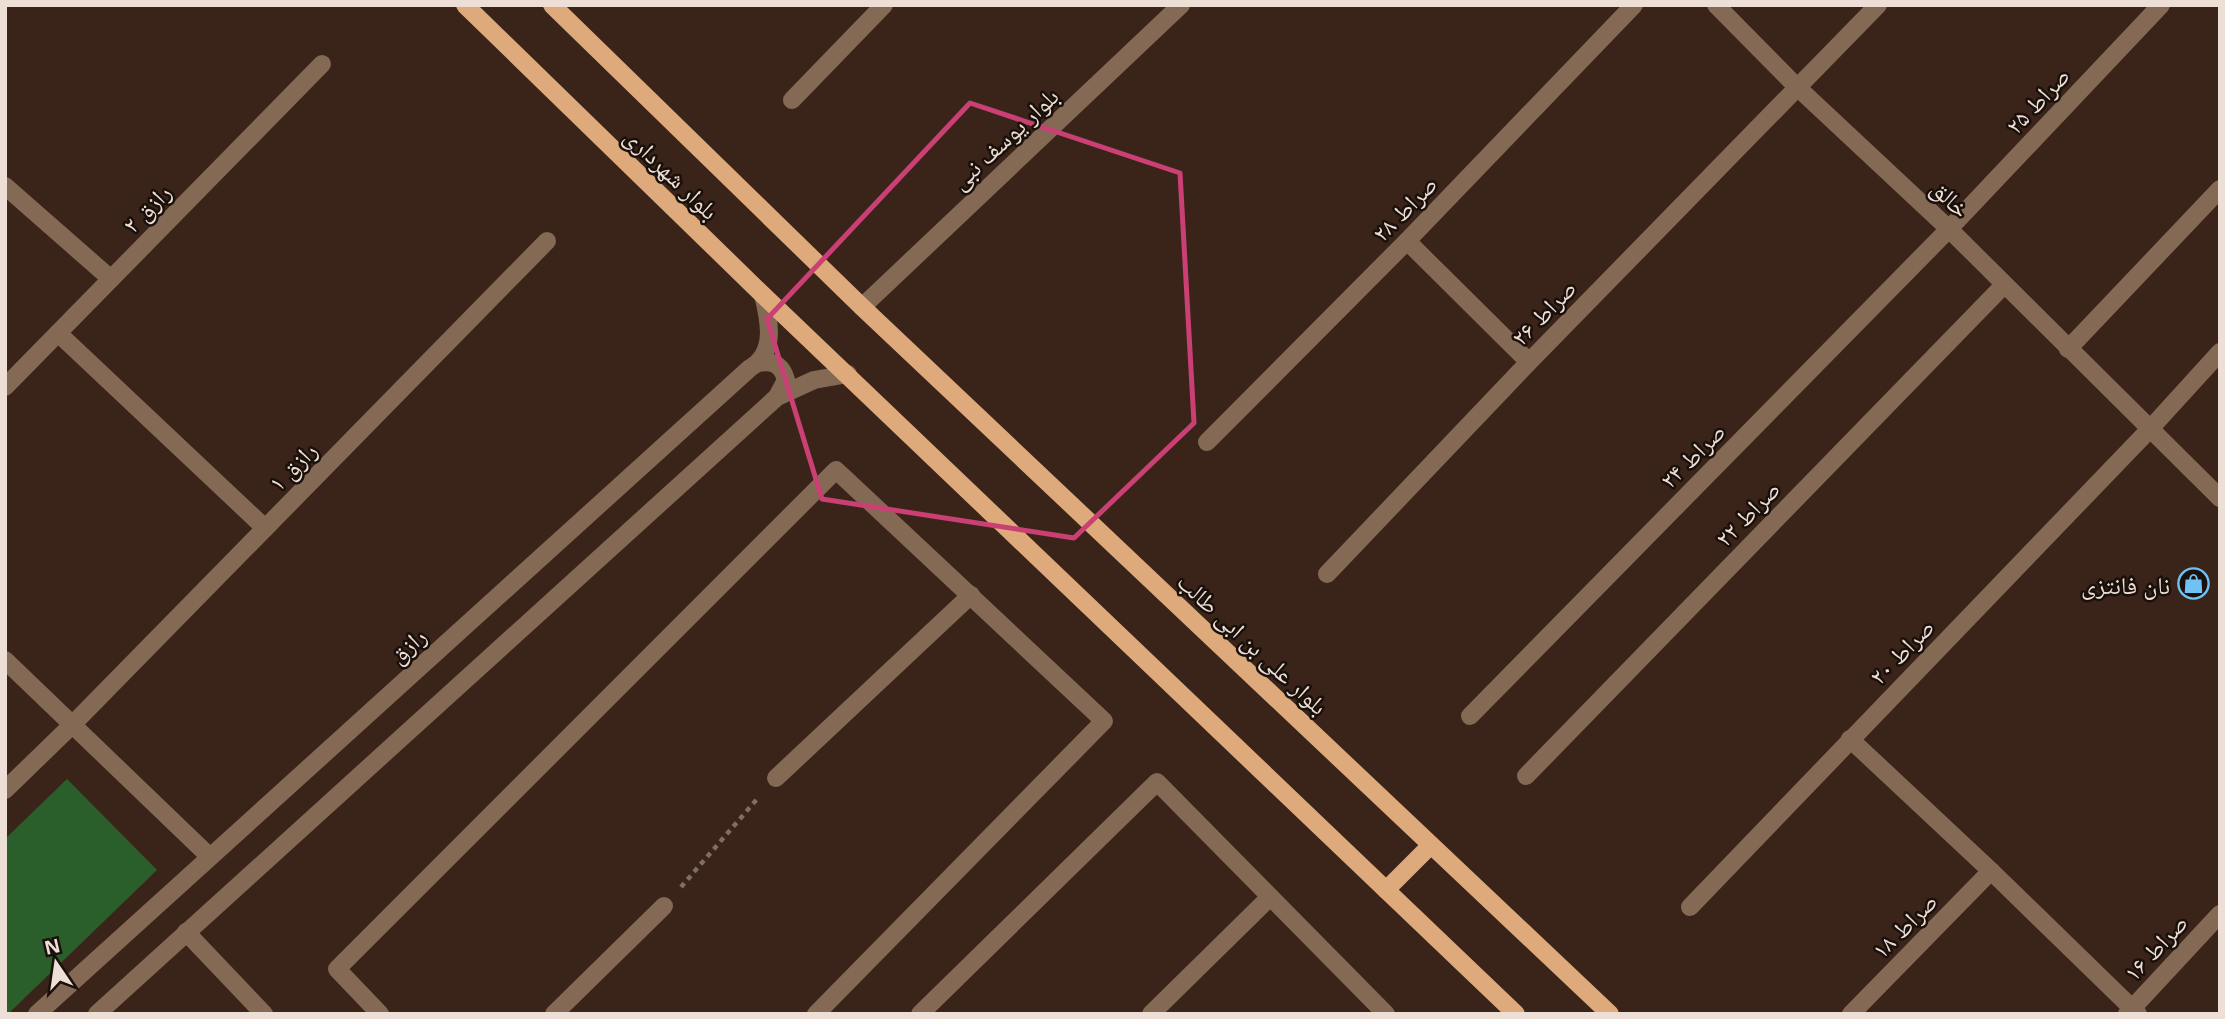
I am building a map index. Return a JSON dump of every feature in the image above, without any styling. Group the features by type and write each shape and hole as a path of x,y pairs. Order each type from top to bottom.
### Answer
{"main road":[{"name":"بلوار شهرداری","path":"465,5 848,374"},
{"name":"بلوار شهرداری","path":"552,5 862,307"},
{"name":"بلوار علی بن ابی طالب","path":"862,307 1610,1014"},
{"path":"848,374 1516,1014"},
{"path":"1386,890 1431,845"}],"street":[{"path":"792,100 884,5"},
{"name":"بلوار یوسف نبی","path":"862,307 1181,5"},
{"name":"صراط ۲۸","path":"1207,442 1407,241 1634,5"},
{"name":"خالق","path":"1716,5 1796,86 1949,229 2220,498"},
{"name":"صراط ۲۶","path":"1326,574 1796,86 1878,5"},
{"name":"صراط ۲۵","path":"1949,229 2161,5"},
{"name":"رازق ۲","path":"5,387 322,64"},
{"path":"5,186 111,279"},
{"path":"2068,349 2220,189"},
{"name":"صراط ۲۴","path":"1470,716 1949,229"},
{"name":"رازق ۱","path":"5,790 547,241"},
{"path":"1407,241 1529,362"},
{"name":"صراط ۲۲","path":"1526,776 2004,285"},
{"name":"رازق","path":"37,1014 754,366 770,339 763,295"},
{"path":"58,333 265,528"},
{"name":"صراط ۲۰","path":"1690,907 2149,430 2220,352"},
{"path":"97,1014 776,397 786,380 783,371 777,364 768,361 754,366"},
{"path":"776,397 814,380 848,374"},
{"path":"380,1014 337,969 836,470 1104,720 816,1014"},
{"path":"776,778 971,596"},
{"path":"5,660 209,856"},
{"path":"1850,739 1991,871 2132,1012"},
{"path":"920,1014 1157,782 1386,1014"},
{"name":"صراط ۱۸","path":"1851,1014 1991,871"},
{"path":"1151,1014 1270,897"},
{"path":"554,1014 664,906"},
{"name":"صراط ۱۶","path":"2132,1012 2220,914"},
{"path":"186,932 264,1014"}],"path":[{"path":"664,906 776,778"}],"highlighted area":[{"path":"970,103 1180,173 1194,423 1074,538 822,499 767,319"}],"green space":[{"path":"67,779 157,870 5,1014 5,839"}],"place":[{"name":"نان فانتزی","path":"2193,584"}]}
